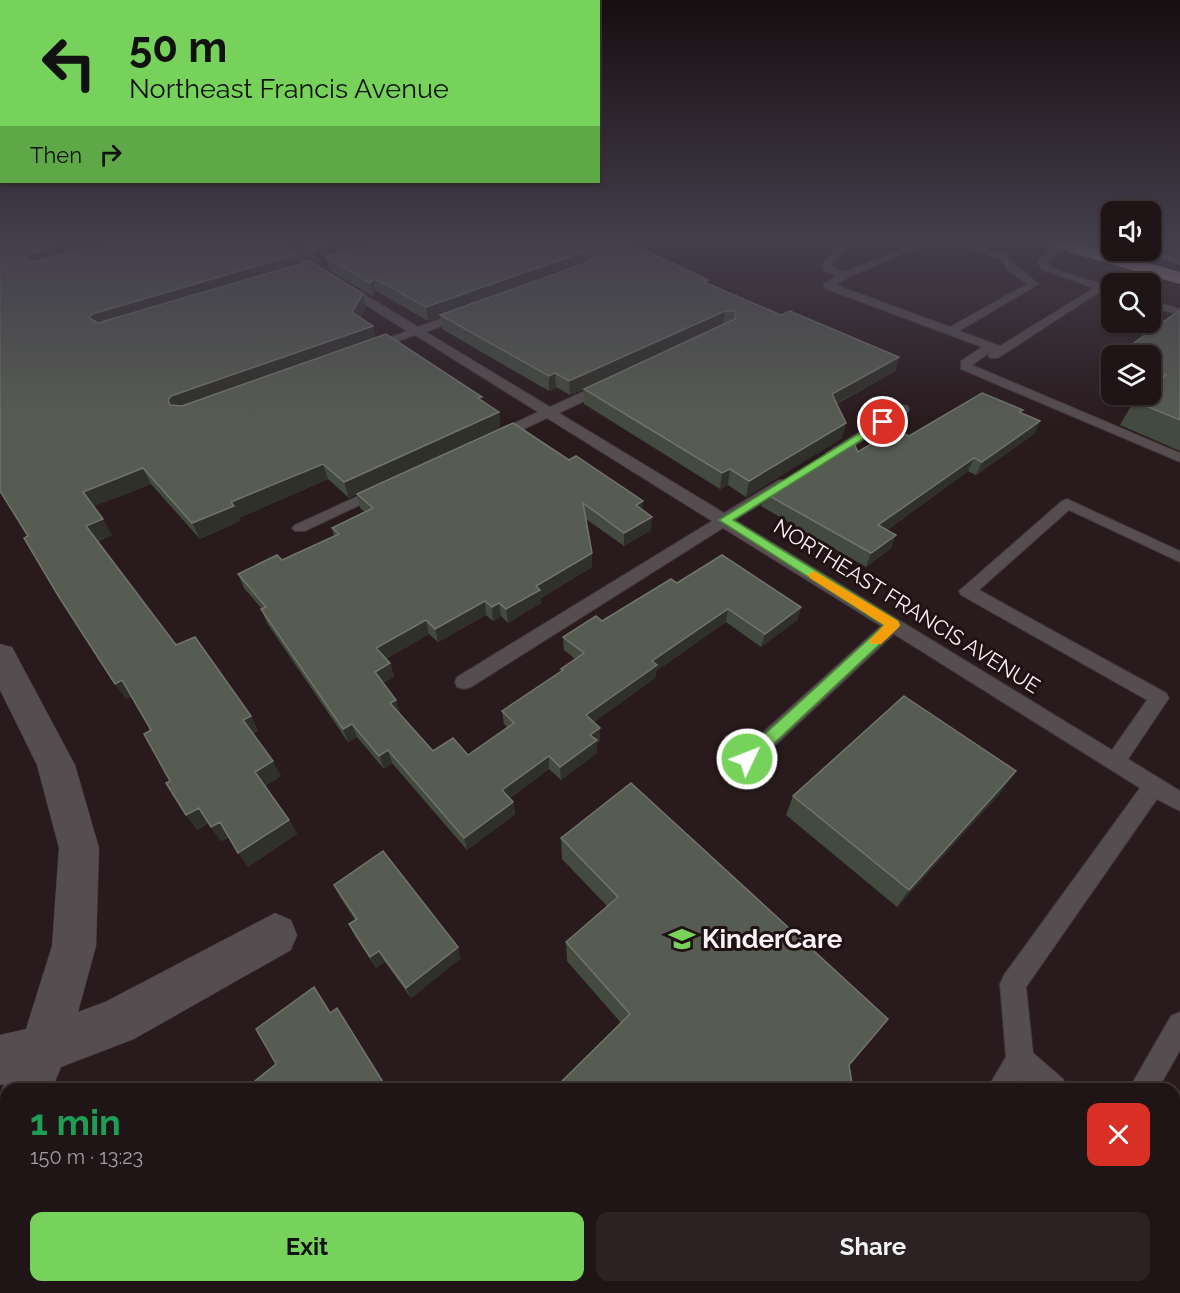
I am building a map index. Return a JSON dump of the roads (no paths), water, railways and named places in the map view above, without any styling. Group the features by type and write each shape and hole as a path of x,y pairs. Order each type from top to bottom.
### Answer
{"street":[{"path":"0,656 56,765 79,848 74,946 23,1066"},
{"path":"23,1066 117,1022 275,935"}],"lane":[{"name":"NORTHEAST FRANCIS AVENUE","path":"370,302 1180,802"},
{"path":"874,302 995,350"},
{"path":"951,331 1002,302"},
{"path":"1075,302 995,350 965,363 965,366 1180,458"},
{"path":"1161,306 1180,312"},
{"path":"361,351 472,311"},
{"path":"485,442 623,378"},
{"path":"824,458 903,409"},
{"path":"464,682 794,477"},
{"path":"300,528 398,482"},
{"path":"1115,762 1159,698 967,591 1066,504 1180,557"},
{"path":"747,759 893,625"},
{"path":"1005,1083 1020,1060 1013,984 1154,786"},
{"path":"1146,1083 1180,1025"},
{"path":"1020,1060 1046,1083"}],"place":[{"name":"KinderCare","path":"682,939"}]}
